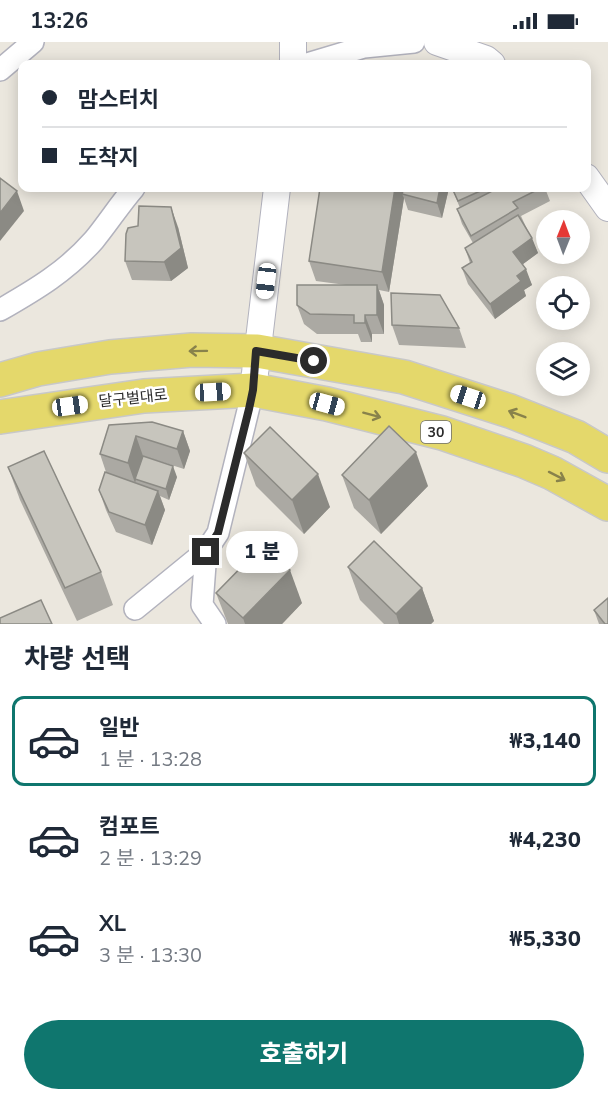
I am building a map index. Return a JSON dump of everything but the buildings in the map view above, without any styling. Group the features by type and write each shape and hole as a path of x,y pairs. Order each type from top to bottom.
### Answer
{"main road":[{"path":"0,380 38,369 110,357 192,351 256,351 404,377 510,411 576,437 608,456"},
{"name":"달구벌대로","path":"0,417 144,396 253,390 327,404 442,433 524,461 552,473 608,504"}],"street":[{"path":"0,70 33,42"},
{"path":"293,42 293,60"},
{"path":"320,60 364,47 414,42"},
{"path":"437,42 487,60"},
{"path":"591,184 608,208"},
{"path":"0,310 48,283 74,260 94,240 131,192"},
{"path":"135,609 206,552 218,533 253,390 276,192"},
{"path":"206,552 202,605 215,624"}],"route":[{"path":"206,552 218,533 249,409 256,351 314,361"}]}
